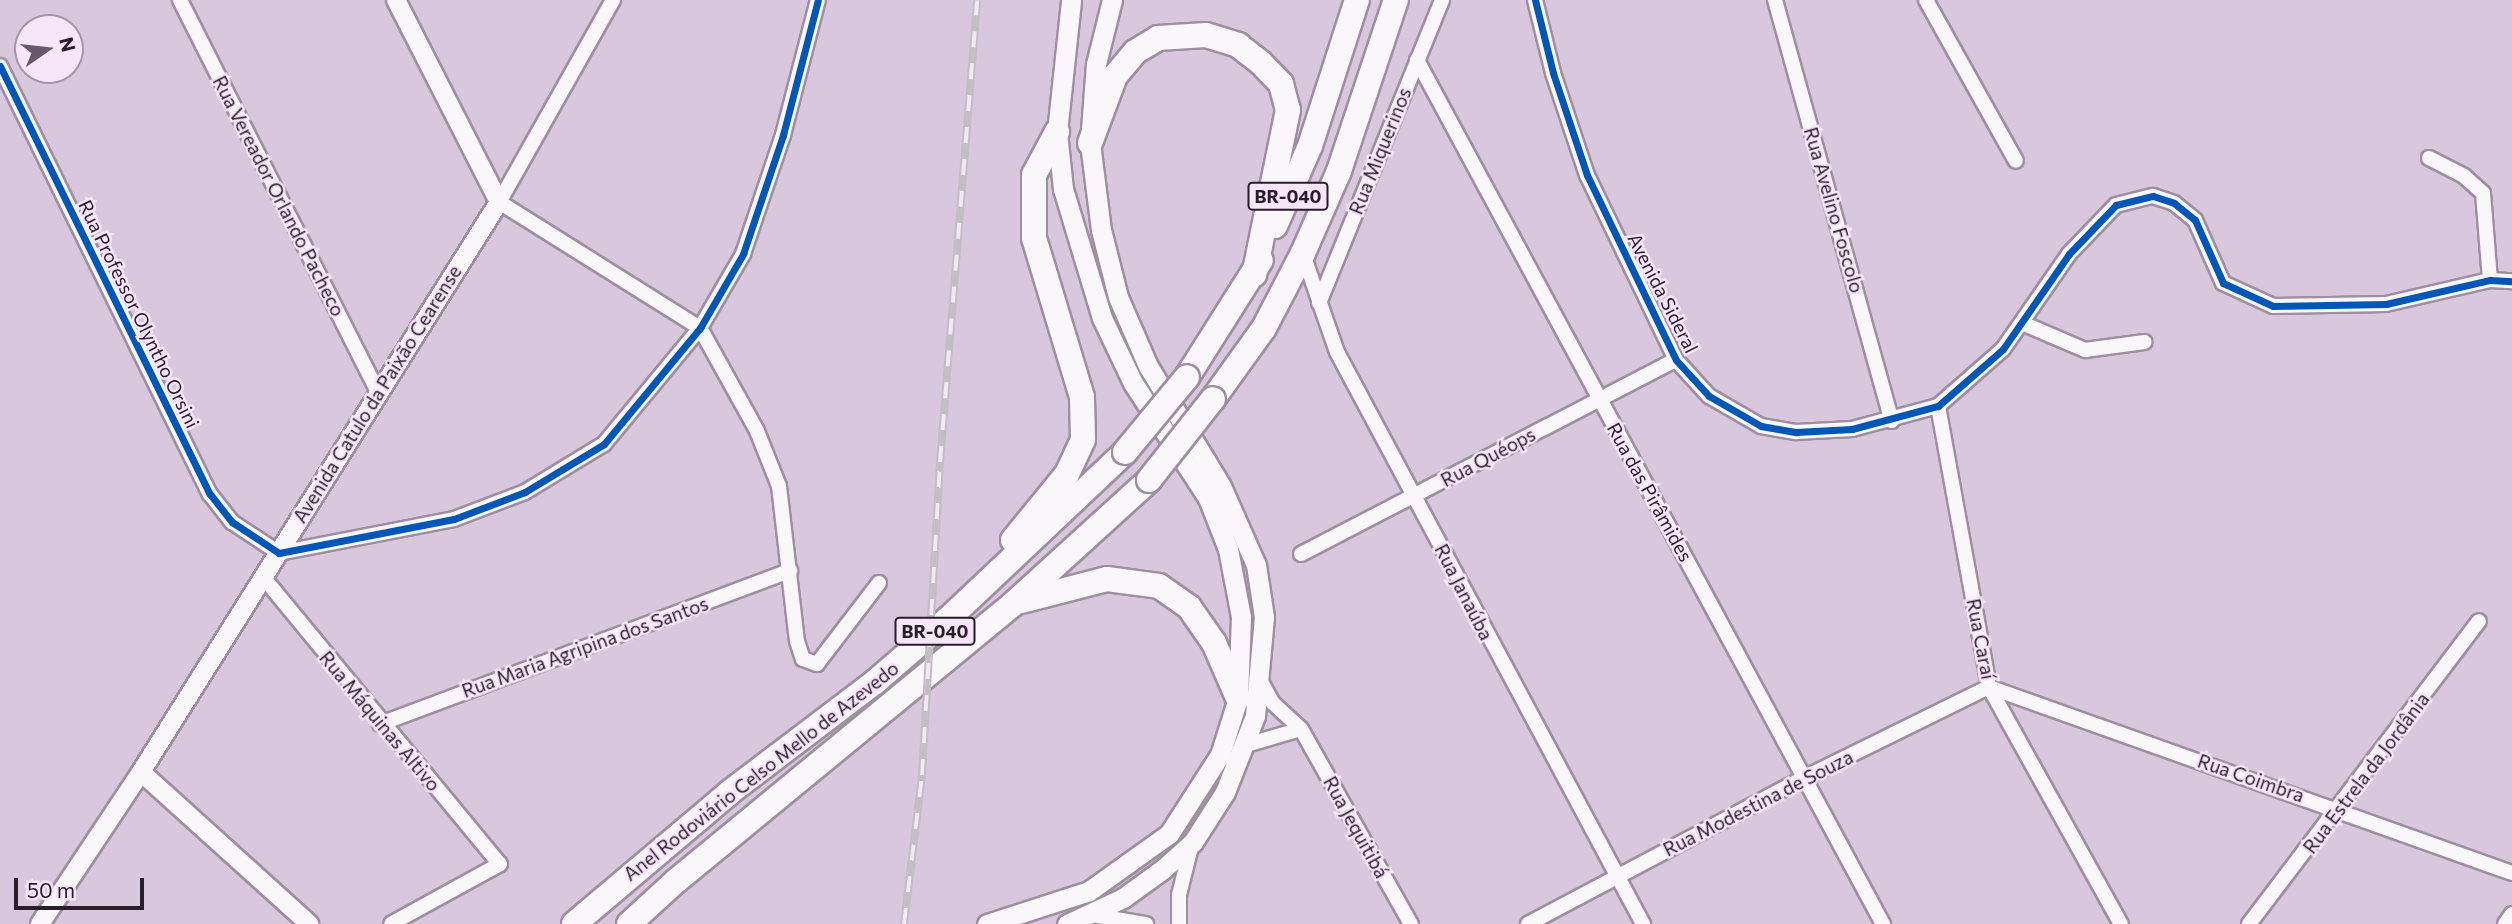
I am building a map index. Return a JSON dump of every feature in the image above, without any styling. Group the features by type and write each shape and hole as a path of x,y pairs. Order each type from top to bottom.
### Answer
{"highway":[{"name":"Anel Rodoviário Celso Mello de Azevedo","path":"574,924 720,800 875,682 948,620 1125,452 1188,377 1254,275 1310,146 1357,0"},
{"name":"Anel Rodoviário Celso Mello de Azevedo","path":"629,924 676,881 1014,603 1149,480 1213,400 1264,328 1303,253 1339,171 1396,0"},
{"path":"1090,143 1115,76 1135,52 1158,38 1206,35 1238,45 1261,63 1281,84 1289,110 1254,275"},
{"path":"948,620 1067,474 1083,439 1082,397 1034,238 1034,175 1057,132"},
{"path":"1014,603 1094,581 1123,579 1159,586 1189,607 1214,643 1238,698"}],"main road":[{"path":"987,924 1089,891 1169,834 1220,755 1238,698 1241,617 1228,549 1208,498 1133,383 1102,318 1070,214 1057,132 1071,0"},
{"path":"1067,924 1092,915 1153,876 1193,842 1225,792 1247,745 1260,680 1264,617 1256,565 1221,486 1147,366 1118,298 1101,230 1090,143 1096,64 1112,0"}],"street":[{"name":"Rua Vereador Orlando Pacheco","path":"180,0 378,392"},
{"path":"396,0 499,202 700,328 757,430 779,486 797,641 803,659 817,664 879,583"},
{"name":"Avenida Catulo da Paixão Cearense","path":"40,924 141,772 499,202 613,0"},
{"path":"279,553 454,519 525,492 604,444 700,328 743,254 783,135 818,0"},
{"name":"Rua Miquerinos","path":"1319,303 1442,0"},
{"name":"Avenida Sideral","path":"1535,0 1553,73 1587,175 1676,360 1709,396 1761,426 1796,432 1852,429 1892,421 1938,406 2003,349 2069,254 2116,205 2153,196 2174,203 2195,220 2223,284 2273,306 2386,304 2490,280 2512,281"},
{"name":"Rua Avelino Foscolo","path":"1775,0 1892,421"},
{"path":"1926,0 2017,161"},
{"name":"Rua das Pirâmides","path":"1417,60 1884,924"},
{"name":"Rua Professor Olyntho Orsini","path":"0,66 210,494 232,522 279,553"},
{"path":"2429,158 2465,176 2483,193 2490,280"},
{"name":"Rua Janaúba","path":"1303,253 1337,352 1643,924"},
{"path":"2022,323 2085,350 2144,342"},
{"name":"Rua Quéops","path":"1301,554 1676,360"},
{"name":"Rua Caraí","path":"1938,406 1989,687 2121,924"},
{"name":"Rua Maria Agripina dos Santos","path":"380,723 790,571"},
{"name":"Rua Máquinas Altivo","path":"263,577 380,723 500,864 391,924"},
{"name":"Rua Estrela da Jordânia","path":"2249,924 2340,810 2479,621"},
{"name":"Rua Jequitibá","path":"1260,680 1273,703 1301,729 1411,924"},
{"name":"Rua Modestina de Souza","path":"1528,924 1806,777 1989,687"},
{"name":"Rua Coimbra","path":"1989,687 2512,873"},
{"path":"1247,745 1301,729"},
{"path":"141,772 309,924"},
{"path":"1179,924 1179,895 1193,842"},
{"path":"2505,924 2512,914"},
{"path":"1092,915 1146,924"}],"railway":[{"path":"904,924 922,775 940,462 977,0"}],"cycle path":[{"path":"0,66 210,494 232,522 279,553 454,519 525,492 604,444 700,328 743,254 783,135 818,0"},
{"path":"1535,0 1553,73 1587,175 1676,360 1709,396 1761,426 1796,432 1852,429 1938,406 2003,349 2069,254 2116,205 2153,196 2174,203 2195,220 2223,283 2273,306 2386,304 2490,280 2512,281"}]}
